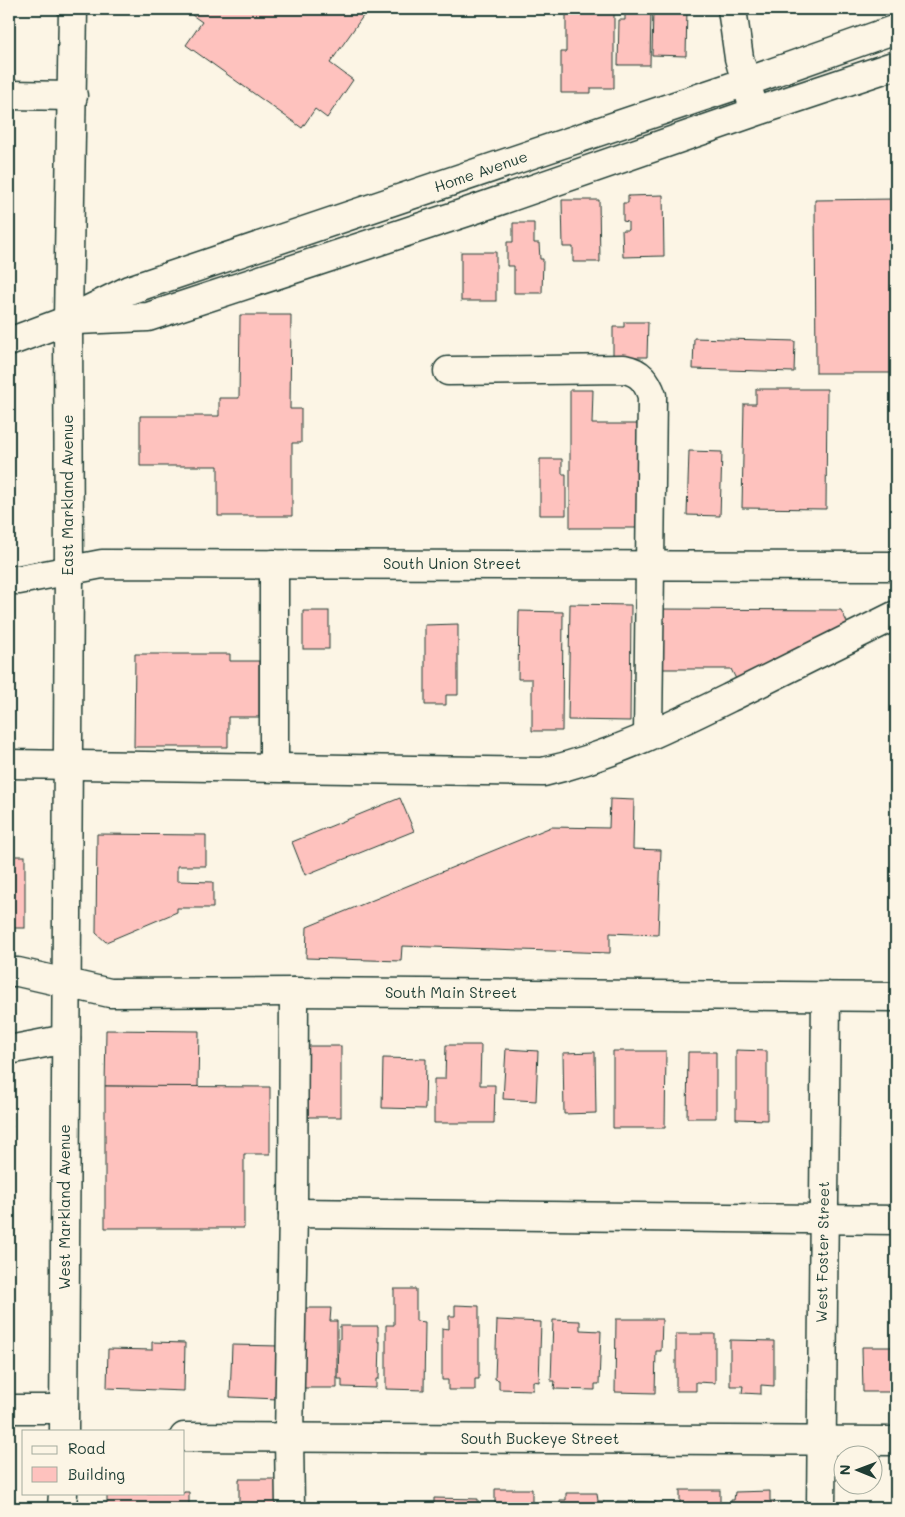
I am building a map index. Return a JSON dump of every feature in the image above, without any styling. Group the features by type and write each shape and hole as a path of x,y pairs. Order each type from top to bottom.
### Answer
{"street":[{"name":"East Markland Avenue","path":"66,982 69,570 68,320 73,9"},
{"path":"732,9 739,58 755,112"},
{"name":"Home Avenue","path":"9,342 68,320 129,290 896,30"},
{"name":"Home Avenue","path":"68,320 148,317 896,65"},
{"path":"9,94 73,96"},
{"path":"448,371 624,369 641,376 648,385 652,396 648,735"},
{"name":"South Union Street","path":"9,580 19,580 102,564 896,566"},
{"path":"274,564 274,767"},
{"path":"9,764 543,772 607,754 702,711 896,615"},
{"name":"South Main Street","path":"9,972 18,972 110,993 294,992 896,997"},
{"name":"West Markland Avenue","path":"64,1420 66,982"},
{"path":"290,1508 289,1437 294,992"},
{"name":"West Foster Street","path":"821,1508 826,996"},
{"path":"9,1050 66,1039"},
{"path":"293,1212 896,1220"},
{"path":"9,1409 64,1420"},
{"name":"South Buckeye Street","path":"185,1438 289,1437 896,1442"},
{"path":"62,1508 63,1494"}],"building":[{"path":"196,9 368,9 330,63 353,80 327,118 315,109 302,128 186,45 202,22 192,15"},
{"path":"625,9 651,9 650,65 618,65 619,20 625,20"},
{"path":"653,9 687,9 686,56 652,55"},
{"path":"566,10 614,10 614,88 591,88 591,93 561,93 561,52 566,52"},
{"path":"663,195 664,256 623,257 622,230 628,230 628,222 623,221 623,203 628,203 628,196"},
{"path":"896,199 896,373 816,373 815,200"},
{"path":"562,200 599,200 600,262 573,262 573,247 563,247"},
{"path":"513,223 534,223 534,243 539,243 540,259 543,259 542,293 514,293 514,266 507,266 507,242 513,242"},
{"path":"461,252 496,252 496,301 461,301"},
{"path":"240,315 291,315 290,409 301,409 301,443 292,443 292,516 218,516 218,466 140,466 140,416 219,416 219,398 239,398"},
{"path":"624,322 648,322 647,357 613,357 613,327 624,327"},
{"path":"694,338 795,341 794,372 693,369"},
{"path":"756,389 827,389 826,509 742,508 744,404 756,404"},
{"path":"570,390 593,390 592,424 640,424 640,528 570,528"},
{"path":"689,451 722,452 720,516 687,515"},
{"path":"540,459 562,459 562,474 566,474 566,515 540,515"},
{"path":"570,604 631,605 630,721 568,720"},
{"path":"659,609 841,610 853,634 741,689 731,669 659,669"},
{"path":"303,611 329,611 329,649 303,649"},
{"path":"519,611 563,612 562,731 532,731 532,679 518,679"},
{"path":"458,624 458,695 446,695 446,705 425,705 425,625"},
{"path":"135,654 230,654 230,661 259,661 259,717 228,717 228,747 134,747"},
{"path":"9,775 13,775 13,827 9,827"},
{"path":"400,798 414,831 305,875 292,842"},
{"path":"610,799 634,800 633,849 661,850 658,935 610,933 610,953 402,946 401,961 306,958 307,927 551,827 609,828"},
{"path":"97,834 206,835 206,866 177,866 177,881 213,882 213,908 177,908 177,912 106,942 96,933"},
{"path":"9,856 25,856 25,928 9,928"},
{"path":"106,1030 199,1031 198,1087 105,1086"},
{"path":"446,1045 481,1045 480,1085 495,1085 494,1123 434,1123 434,1079 445,1079"},
{"path":"302,1046 341,1046 341,1117 302,1117"},
{"path":"506,1049 538,1051 536,1101 503,1099"},
{"path":"736,1050 767,1051 767,1120 736,1119"},
{"path":"613,1051 666,1051 665,1128 613,1128"},
{"path":"595,1052 596,1113 564,1114 563,1053"},
{"path":"688,1052 716,1052 716,1118 687,1118"},
{"path":"383,1058 426,1059 425,1109 382,1108"},
{"path":"105,1086 270,1087 270,1154 244,1154 244,1228 105,1228"},
{"path":"10,1090 11,1133 9,1133"},
{"path":"394,1289 416,1289 416,1321 425,1322 424,1390 386,1389 386,1325 394,1325"},
{"path":"455,1305 479,1306 479,1379 475,1379 475,1390 448,1390 448,1380 442,1380 442,1328 449,1329 449,1316 455,1316"},
{"path":"304,1308 331,1308 330,1321 337,1321 337,1388 299,1388"},
{"path":"616,1319 662,1319 661,1351 656,1351 655,1393 615,1392"},
{"path":"497,1320 541,1322 539,1382 533,1381 533,1390 499,1389 499,1380 495,1379"},
{"path":"553,1320 580,1321 580,1330 601,1331 599,1384 595,1384 595,1390 554,1389 555,1381 551,1381"},
{"path":"340,1326 378,1326 378,1342 380,1342 379,1379 376,1379 376,1388 342,1387 342,1379 338,1379"},
{"path":"676,1334 715,1334 715,1383 696,1382 696,1391 676,1391"},
{"path":"730,1340 774,1341 774,1386 761,1385 761,1394 742,1393 743,1386 730,1386"},
{"path":"152,1342 185,1343 184,1391 107,1388 108,1349 152,1350"},
{"path":"232,1345 280,1346 278,1399 230,1397"},
{"path":"862,1347 896,1347 896,1392 863,1392"},
{"path":"239,1479 280,1479 279,1508 239,1508"},
{"path":"495,1489 532,1489 532,1503 541,1503 541,1508 495,1508"},
{"path":"680,1490 720,1490 720,1508 680,1508"},
{"path":"770,1491 770,1501 774,1501 774,1508 731,1508 731,1500 734,1500 735,1492"},
{"path":"185,1492 189,1492 189,1508 107,1508 107,1494 185,1494"},
{"path":"566,1493 597,1493 598,1501 603,1501 603,1508 560,1508 560,1500 566,1500"},
{"path":"434,1498 478,1499 478,1508 434,1508"},
{"path":"617,1501 656,1502 656,1508 617,1508"}]}
